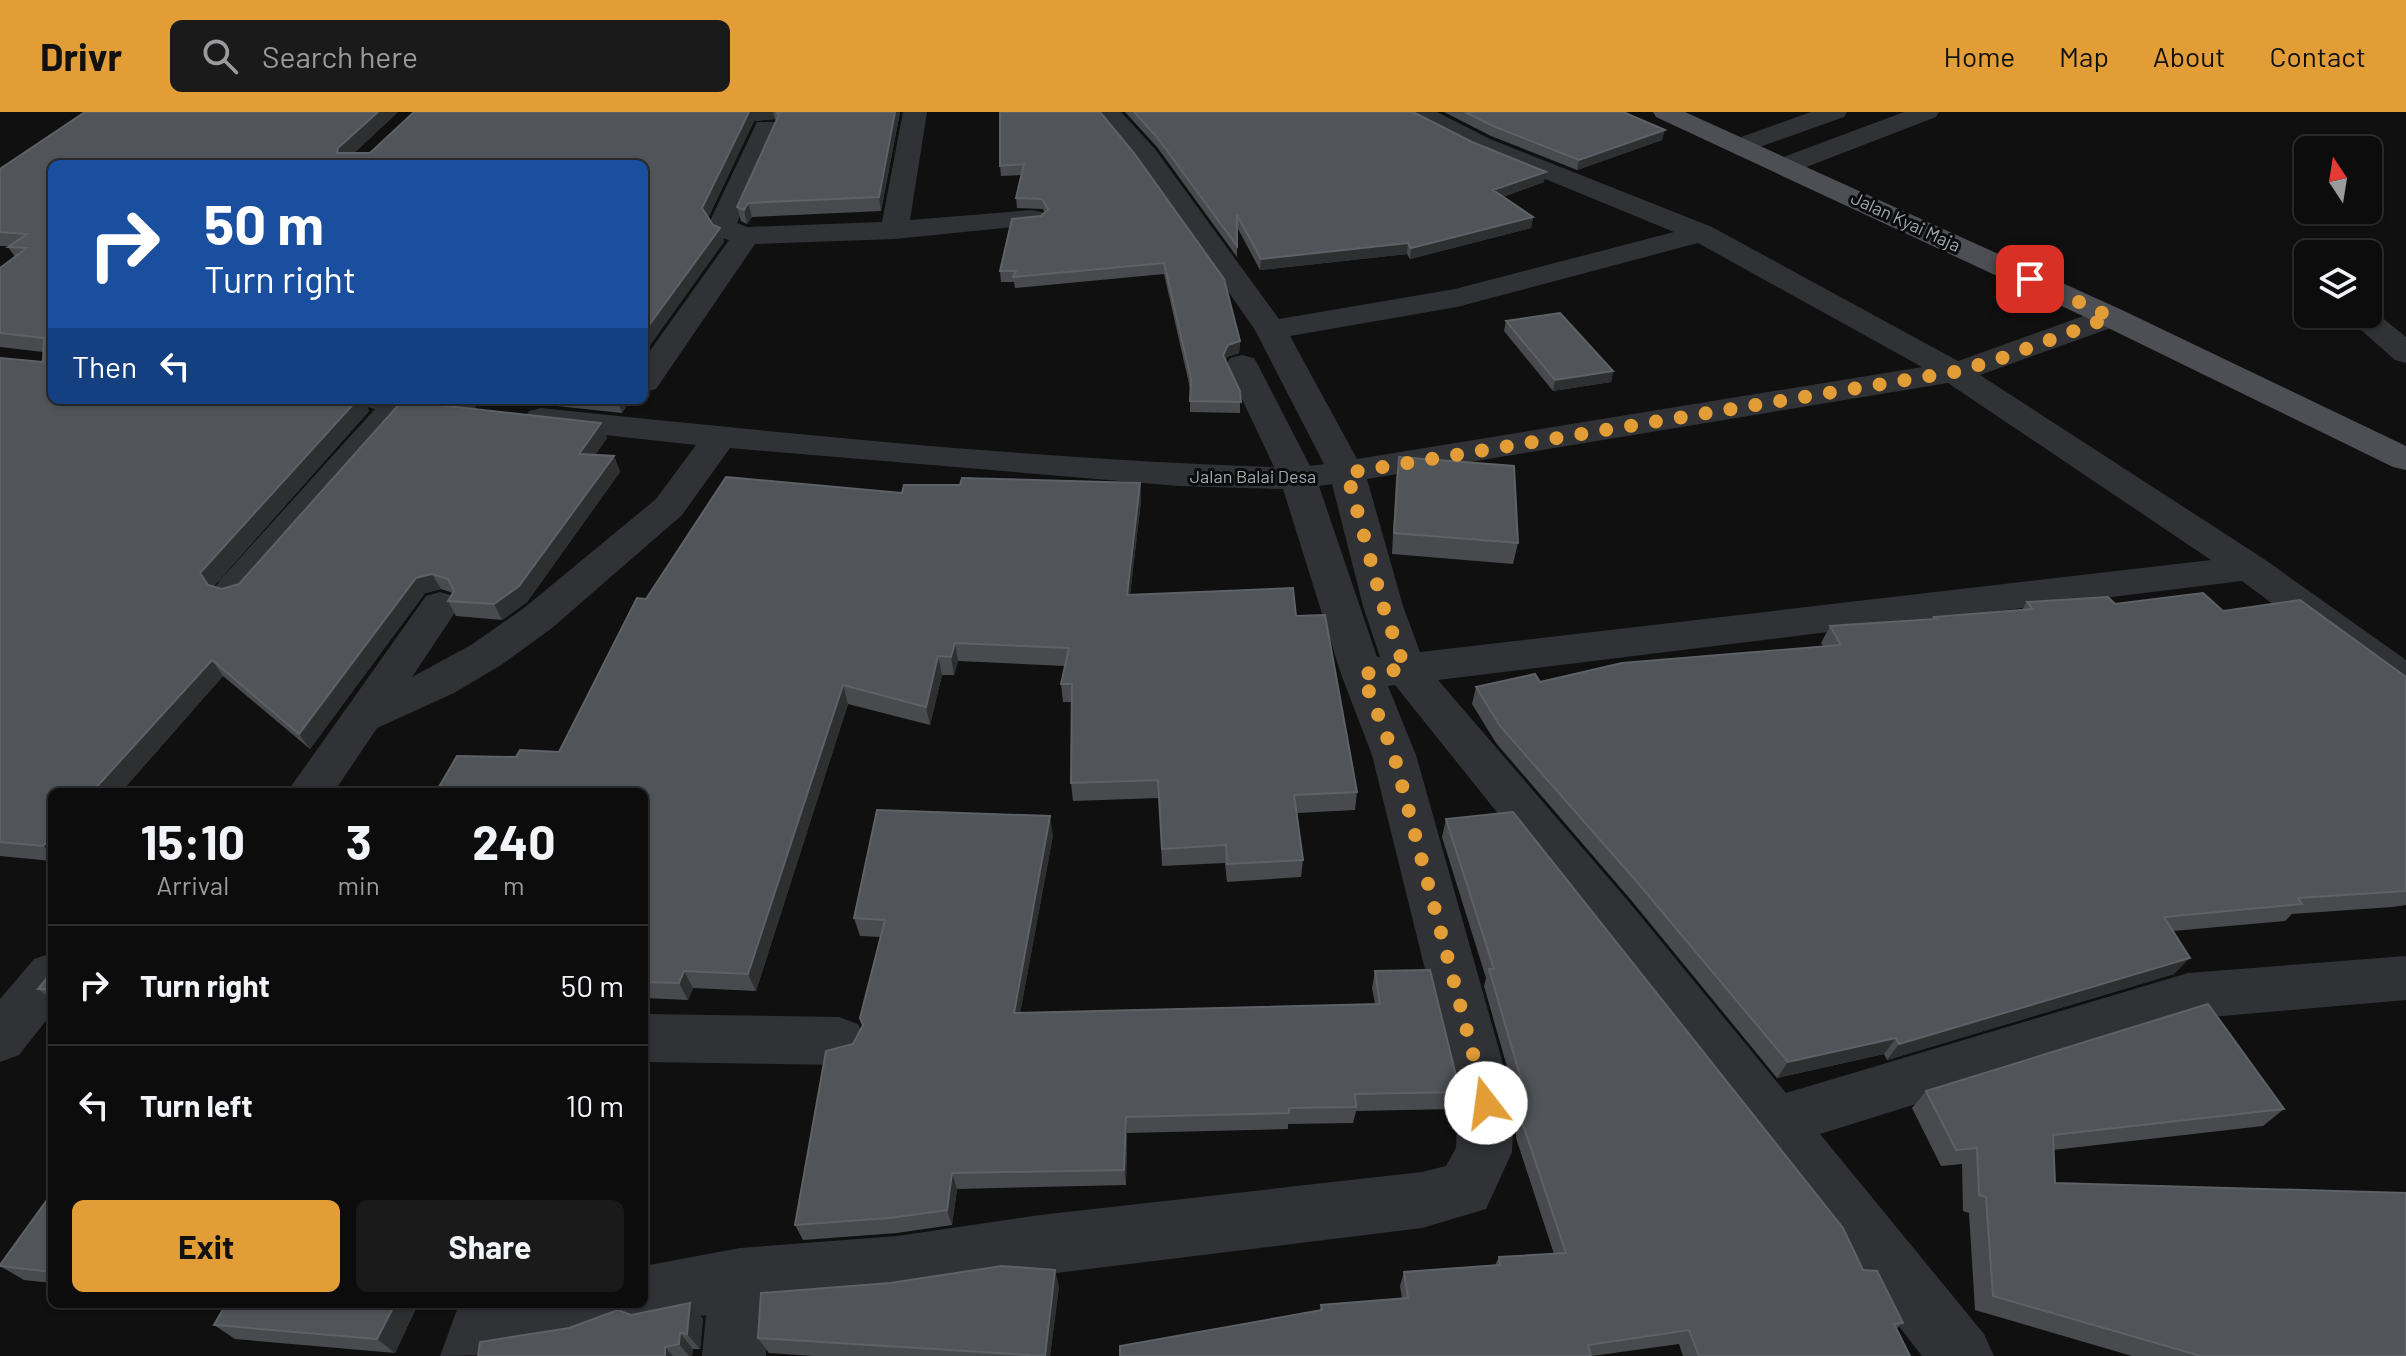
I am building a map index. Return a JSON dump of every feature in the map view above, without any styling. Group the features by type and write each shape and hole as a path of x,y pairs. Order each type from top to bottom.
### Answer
{"main road":[{"name":"Jalan Kyai Maja","path":"1665,112 2111,317 2406,459"}],"street":[{"path":"895,230 900,185 915,112"},
{"path":"648,1296 740,1278 897,1266 1040,1245 1422,1200 1465,1189 1484,1152 1486,1103 1394,755 1384,671 1383,606 1347,473 1271,330 1146,155 1108,112"},
{"path":"1418,112 1481,144 1702,233 1954,372 2250,568 2406,681"},
{"path":"1761,155 1835,112"},
{"path":"1761,155 1927,112"},
{"path":"766,127 723,223 729,231 746,236 895,230 1032,218"},
{"path":"1271,330 1457,298 1702,233"},
{"path":"648,376 746,236"},
{"name":"Jalan Balai Desa","path":"415,404 502,414 623,413 720,437 1179,475 1298,479 1954,372 1999,359 2111,317"},
{"path":"2375,328 2406,353"},
{"path":"1242,365 1298,479 1384,671 1775,1122 1962,1356"},
{"path":"234,589 387,404"},
{"path":"362,717 439,682 486,655 538,618 669,507 720,437"},
{"path":"1384,671 2250,568"},
{"path":"313,788 440,605"},
{"path":"1775,1122 2188,996 2406,978"},
{"path":"0,1038 48,980"},
{"path":"648,1038 839,1041"},
{"path":"734,1356 740,1278"},
{"path":"480,1330 587,1308"}],"building":[{"path":"85,112 378,112 338,148 337,153 370,153 414,112 749,112 702,208 713,225 720,228 648,327 648,160 48,160 48,404 353,404 200,573 208,585 222,589 239,584 399,404 429,404 601,423 579,454 614,456 519,586 494,604 448,601 454,591 448,579 432,574 416,578 299,734 212,660 96,788 48,788 48,841 43,846 0,842 0,358 43,362 44,338 0,333 0,268 27,248 8,247 27,234 0,232 0,169"},
{"path":"776,112 895,112 879,197 748,203 744,210 737,207 779,115"},
{"path":"1000,112 1100,112 1134,153 1224,279 1240,341 1228,345 1223,355 1240,391 1241,402 1190,401 1191,379 1164,263 1013,277 1016,271 1000,271 1012,219 1041,216 1048,209 1042,199 1016,198 1024,164 1000,166"},
{"path":"1134,112 1413,112 1472,142 1546,172 1493,190 1533,217 1411,248 1408,243 1261,259 1237,215 1237,246 1157,137"},
{"path":"1465,112 1623,112 1665,130 1579,160"},
{"path":"1560,313 1613,371 1555,380 1506,321"},
{"path":"1399,457 1514,466 1518,543 1394,533"},
{"path":"726,477 902,493 904,485 960,485 962,478 1140,483 1127,595 1293,588 1296,616 1325,615 1357,792 1294,795 1303,860 1227,864 1226,845 1162,849 1158,780 1071,783 1072,684 1061,684 1069,648 955,643 951,657 938,656 926,707 843,685 748,974 684,971 679,983 648,982 648,788 438,788 457,756 516,757 520,750 559,752 637,598 646,599"},
{"path":"2203,593 2223,611 2300,600 2406,677 2406,891 2298,898 2302,904 2164,917 2190,958 1899,1044 1896,1038 1788,1062 1638,883 1500,726 1476,687 1535,674 1540,682 1622,663 1841,645 1830,626 2033,609 2027,602 2108,597 2115,604"},
{"path":"877,810 1050,816 1014,1013 1380,1004 1375,971 1430,970 1460,1092 1355,1094 1356,1107 1289,1108 1289,1113 1126,1117 1124,1170 952,1173 947,1210 795,1225 826,1051 853,1044 863,1025 860,1018 885,920 854,918"},
{"path":"1513,812 1843,1228 1863,1270 1877,1271 1903,1323 1894,1324 1910,1356 1699,1356 1689,1330 1588,1345 1591,1356 1120,1356 1120,1346 1322,1310 1321,1305 1408,1298 1404,1272 1500,1265 1499,1257 1566,1253 1522,1122 1523,1086 1489,969 1494,969 1446,819"},
{"path":"48,977 48,990 38,989"},
{"path":"2208,1004 2284,1109 2053,1135 2055,1183 2406,1193 2406,1356 2201,1356 1993,1296 1986,1197 1979,1195 1977,1148 1956,1150 1926,1091"},
{"path":"48,1199 48,1272 0,1265"},
{"path":"1002,1266 1055,1270 1045,1356 758,1338 761,1293 890,1283"},
{"path":"690,1303 687,1334 680,1333 679,1344 665,1347 665,1356 478,1356 480,1342 569,1328 618,1310 631,1315"},
{"path":"224,1308 393,1308 377,1339 214,1325"}],"route":[{"path":"1486,1103 1394,755 1362,674 1405,669 1383,606 1347,473 1954,372 1999,359 2111,317 2030,279"}]}
